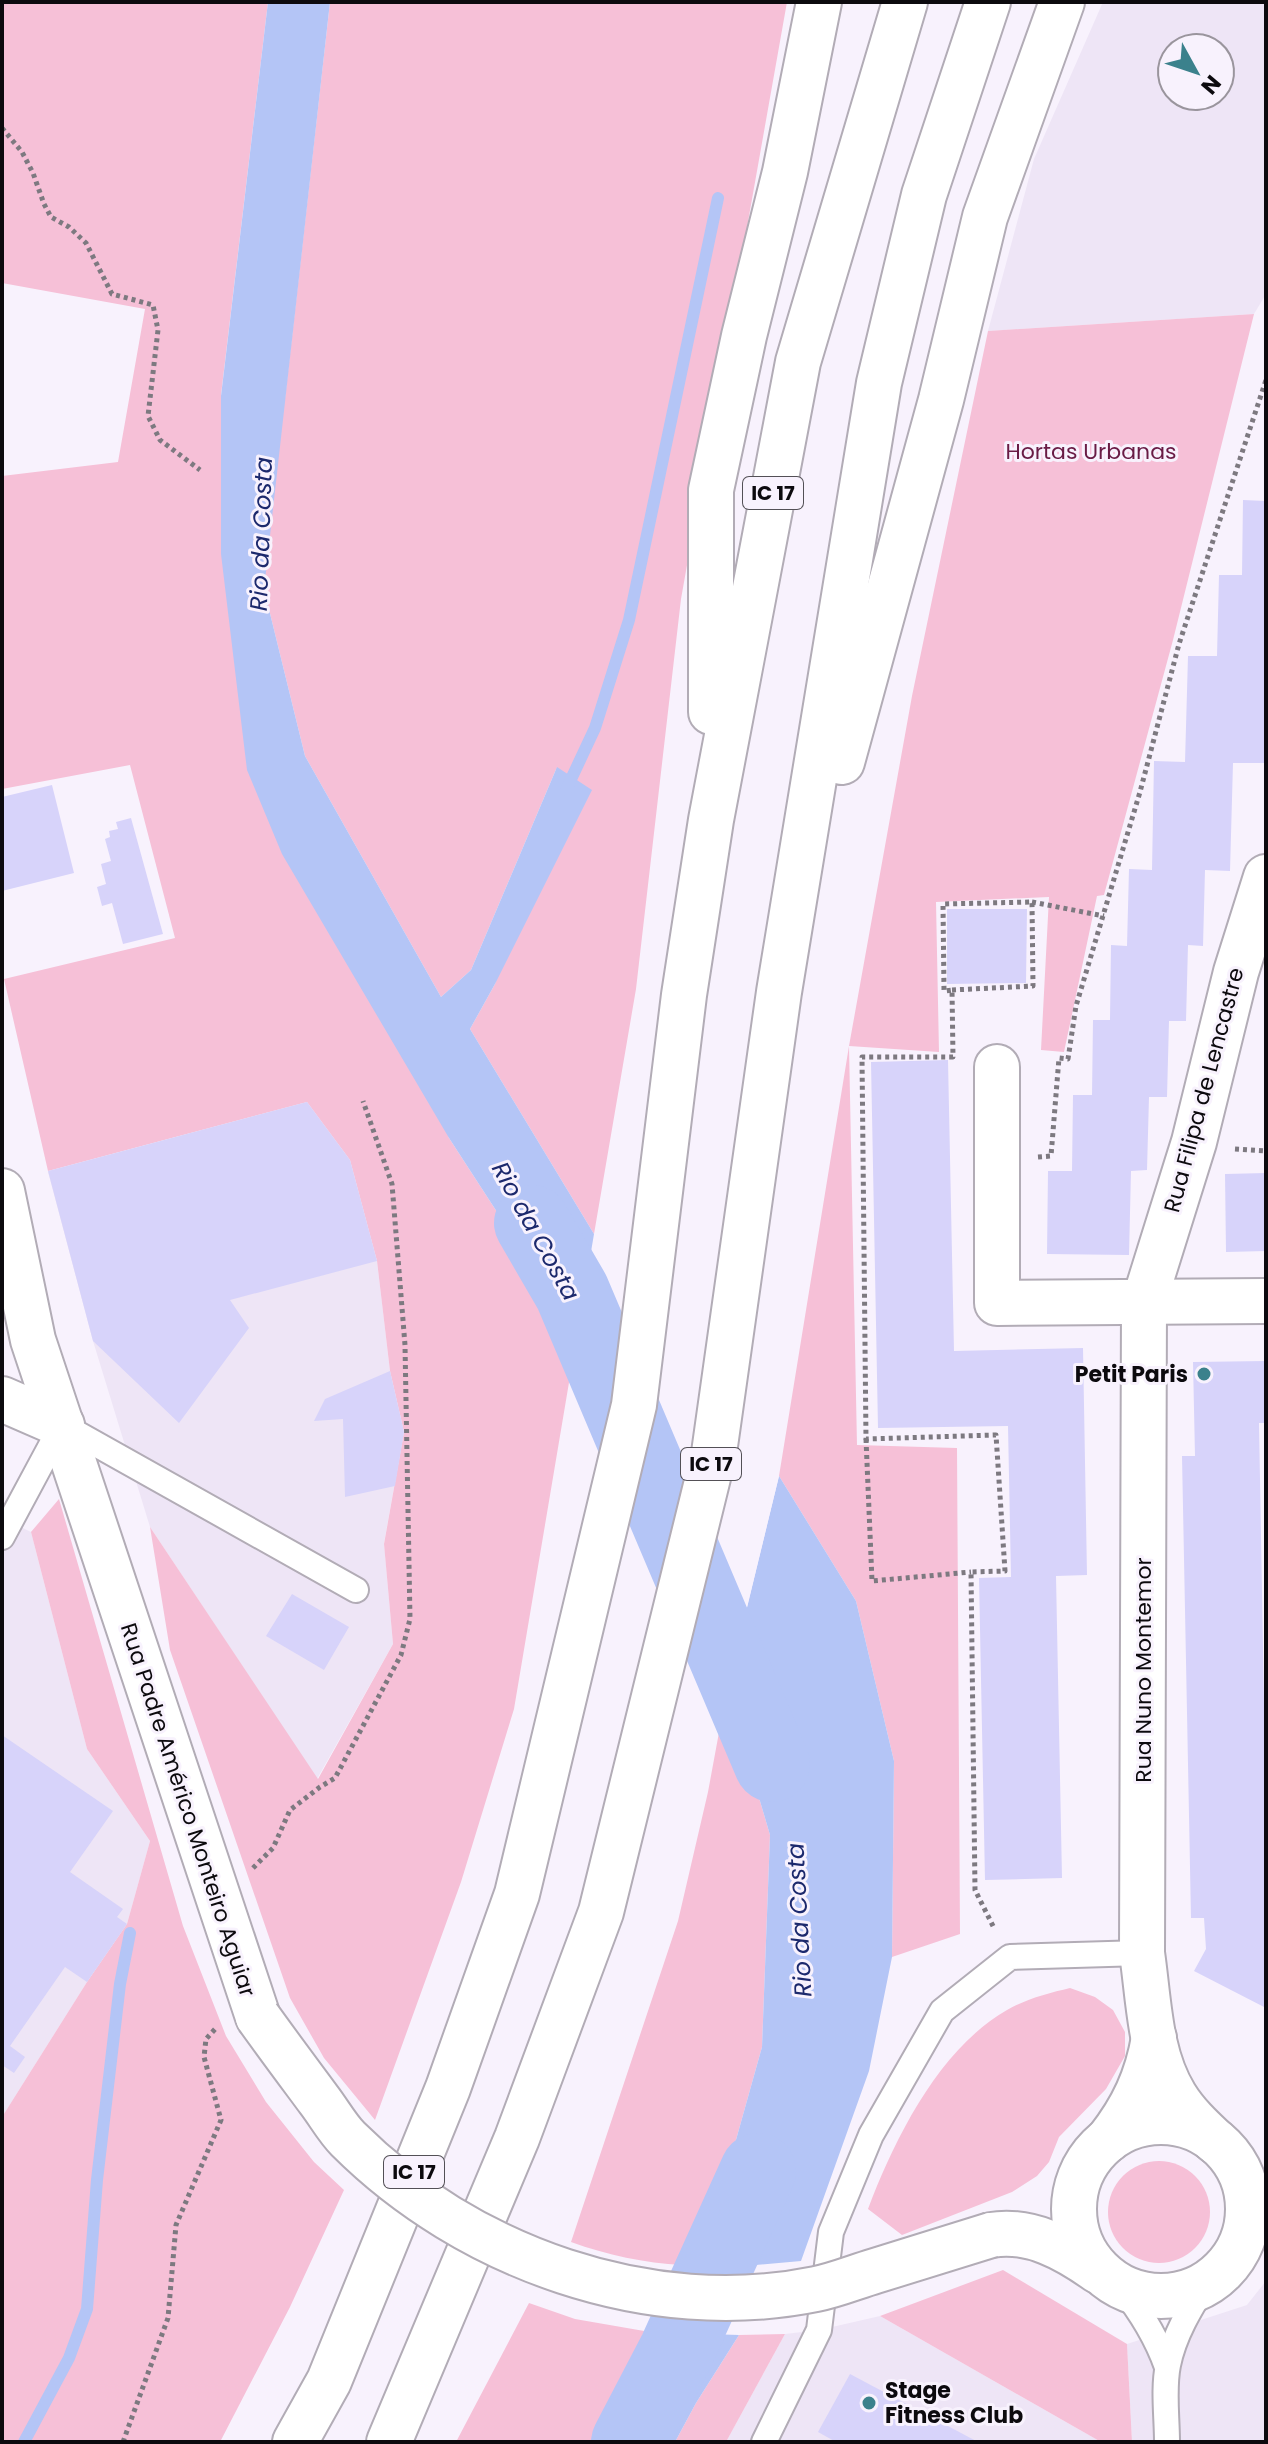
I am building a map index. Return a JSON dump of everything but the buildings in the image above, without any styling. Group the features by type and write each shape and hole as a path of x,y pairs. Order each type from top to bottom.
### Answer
{"main road":[{"path":"711,820 711,490 744,336 785,172 819,2"},
{"name":"IC 17","path":"295,2442 329,2381 448,2088 517,1894 634,1405 684,995 711,820 798,362 905,2"},
{"name":"IC 17","path":"389,2442 517,2138 601,1912 714,1453 778,1000 879,383 924,195 988,2"},
{"path":"778,1000 937,415 985,217 1062,2"},
{"name":"Rua Filipa de Lencastre","path":"1144,1302 1194,1142 1236,972 1266,877"},
{"path":"997,1067 997,1303 1266,1301"},
{"name":"Rua Padre Américo Monteiro Aguiar","path":"2,1191 33,1340 255,2012 347,2138 389,2176 446,2218 501,2248 563,2272 619,2287 745,2299 818,2289 998,2234 1065,2184 1100,2148"},
{"name":"Rua Nuno Montemor","path":"1144,1302 1142,1953 1161,2068 1174,2096 1193,2121 1238,2161"},
{"path":"2,1399 62,1425"},
{"name":"Rua Nuno Montemor","path":"1100,2148 1126,2118 1139,2093 1149,2066 1154,2038"},
{"path":"1215,2276 1238,2249 1246,2227 1248,2203 1238,2161 1196,2130 1174,2123 1151,2122 1128,2129 1100,2148 1081,2175 1075,2197 1074,2218 1079,2239 1089,2258 1112,2280 1141,2294 1164,2296 1185,2292 1215,2276 1248,2239 1266,2226"},
{"name":"Rua Padre Américo Monteiro Aguiar","path":"998,2234 1040,2239 1074,2253 1112,2280"}],"lane":[{"path":"2,1537 62,1425 356,1590"},
{"path":"764,2442 819,2330 831,2232 871,2135 942,2011 1010,1957 1142,1953"},
{"path":"1167,2442 1167,2367 1176,2337 1189,2310 1215,2276"},
{"path":"1112,2280 1140,2311 1156,2338 1167,2367"}],"path":[{"path":"2,128 22,152 51,217 69,227 86,243 112,294 153,305 158,330 148,416 160,440 200,470"},
{"path":"1036,1157 1051,1156 1059,1058 1068,1059 1076,1006 1140,792 1179,644 1266,380"},
{"path":"1032,902 1033,986 944,991 943,904 1032,902 1104,916"},
{"path":"866,1439 996,1435 1005,1571 872,1581 866,1439 862,1057 953,1057 952,990"},
{"path":"218,1901 273,1848 290,1810 335,1778 401,1655 410,1619 405,1345 392,1184 363,1101"},
{"path":"971,1572 975,1890 1010,1957"},
{"path":"123,2442 168,2318 176,2225 221,2120 204,2057 206,2039 221,2023 255,2012"}],"shaded area":[{"path":"1103,2 1266,2 1266,294 1254,314 988,331 1034,159"},
{"path":"307,1102 350,1160 377,1261 390,1371 404,1432 384,1543 393,1644 317,1779 150,1527 93,1341 48,1172"},
{"path":"2,1518 31,1532 87,1749 150,1841 127,1924 2,2117"},
{"path":"1266,2281 1266,2442 1132,2442 1127,2344 1247,2305"},
{"path":"880,2316 1101,2442 726,2442 785,2334"}],"green space":[{"path":"2,2 268,2 221,395 285,398 330,2 787,2 681,599 636,989 594,1234 470,1029 495,984 557,767 471,970 441,997 305,756 264,589 222,555 449,1138 577,1335 514,1709 461,1882 375,2120 324,2058 290,1998 170,1650 150,1527 318,1779 393,1644 384,1544 404,1432 390,1371 377,1261 350,1160 307,1102 48,1171 4,979 175,938 130,765 2,789 2,476 118,462 145,309 2,283"},
{"name":"Hortas Urbanas","path":"1254,314 1173,640 1104,895 1097,896 1064,1052 1041,1050 1049,897 936,902 939,1052 849,1046 912,696 988,331"},
{"path":"849,1046 857,1445 957,1448 960,1934 892,1957 894,1761 856,1601 779,1476"},
{"path":"59,1499 183,1926 226,2036 266,2102 314,2162 344,2190 290,2307 220,2442 2,2442 2,2117 127,1924 150,1841 87,1749 31,1532"},
{"path":"727,1689 770,1835 762,2047 734,2147 682,2265 612,2254 571,2242 678,1921 708,1792"},
{"path":"1070,1988 1095,1997 1113,2010 1125,2032 1125,2056 1106,2089 1059,2137 1049,2162 1037,2176 1012,2192 902,2235 868,2209 906,2125 940,2071 960,2048 1007,2010"},
{"path":"1159,2161 1178,2165 1195,2176 1206,2193 1210,2212 1206,2231 1195,2248 1178,2259 1159,2263 1140,2259 1123,2248 1112,2231 1108,2212 1112,2193 1123,2176 1140,2165"},
{"path":"1003,2270 1127,2344 1132,2442 1101,2442 880,2316"},
{"path":"529,2303 575,2319 650,2332 591,2442 456,2442"},
{"path":"785,2334 726,2442 675,2442 739,2335"}],"water":[{"path":"268,2 330,2 264,589 305,756 441,997 471,970 557,767 592,790 470,1029 594,1234 577,1335 449,1138 282,854 247,770 221,554 221,396"},
{"path":"779,1476 856,1601 894,1761 892,1957 869,2071 801,2261 733,2267 682,2265 734,2147 762,2047 770,1835 727,1689"},
{"path":"650,2332 739,2335 675,2442 591,2442"}],"pier":[{"path":"779,1472 725,1698 723,1688 775,1475"}],"waterway":[{"path":"566,790 595,728 629,620 718,198"},
{"name":"Rio da Costa","path":"532,1223 572,1292 772,1764"},
{"path":"24,2442 69,2358 87,2309 97,2180 120,1984 130,1933"},
{"name":"Rio da Costa","path":"629,2442 677,2350 758,2171"}],"place":[{"name":"Petit Paris","path":"1204,1374"},
{"name":"Stage Fitness Club","path":"869,2403"}]}
